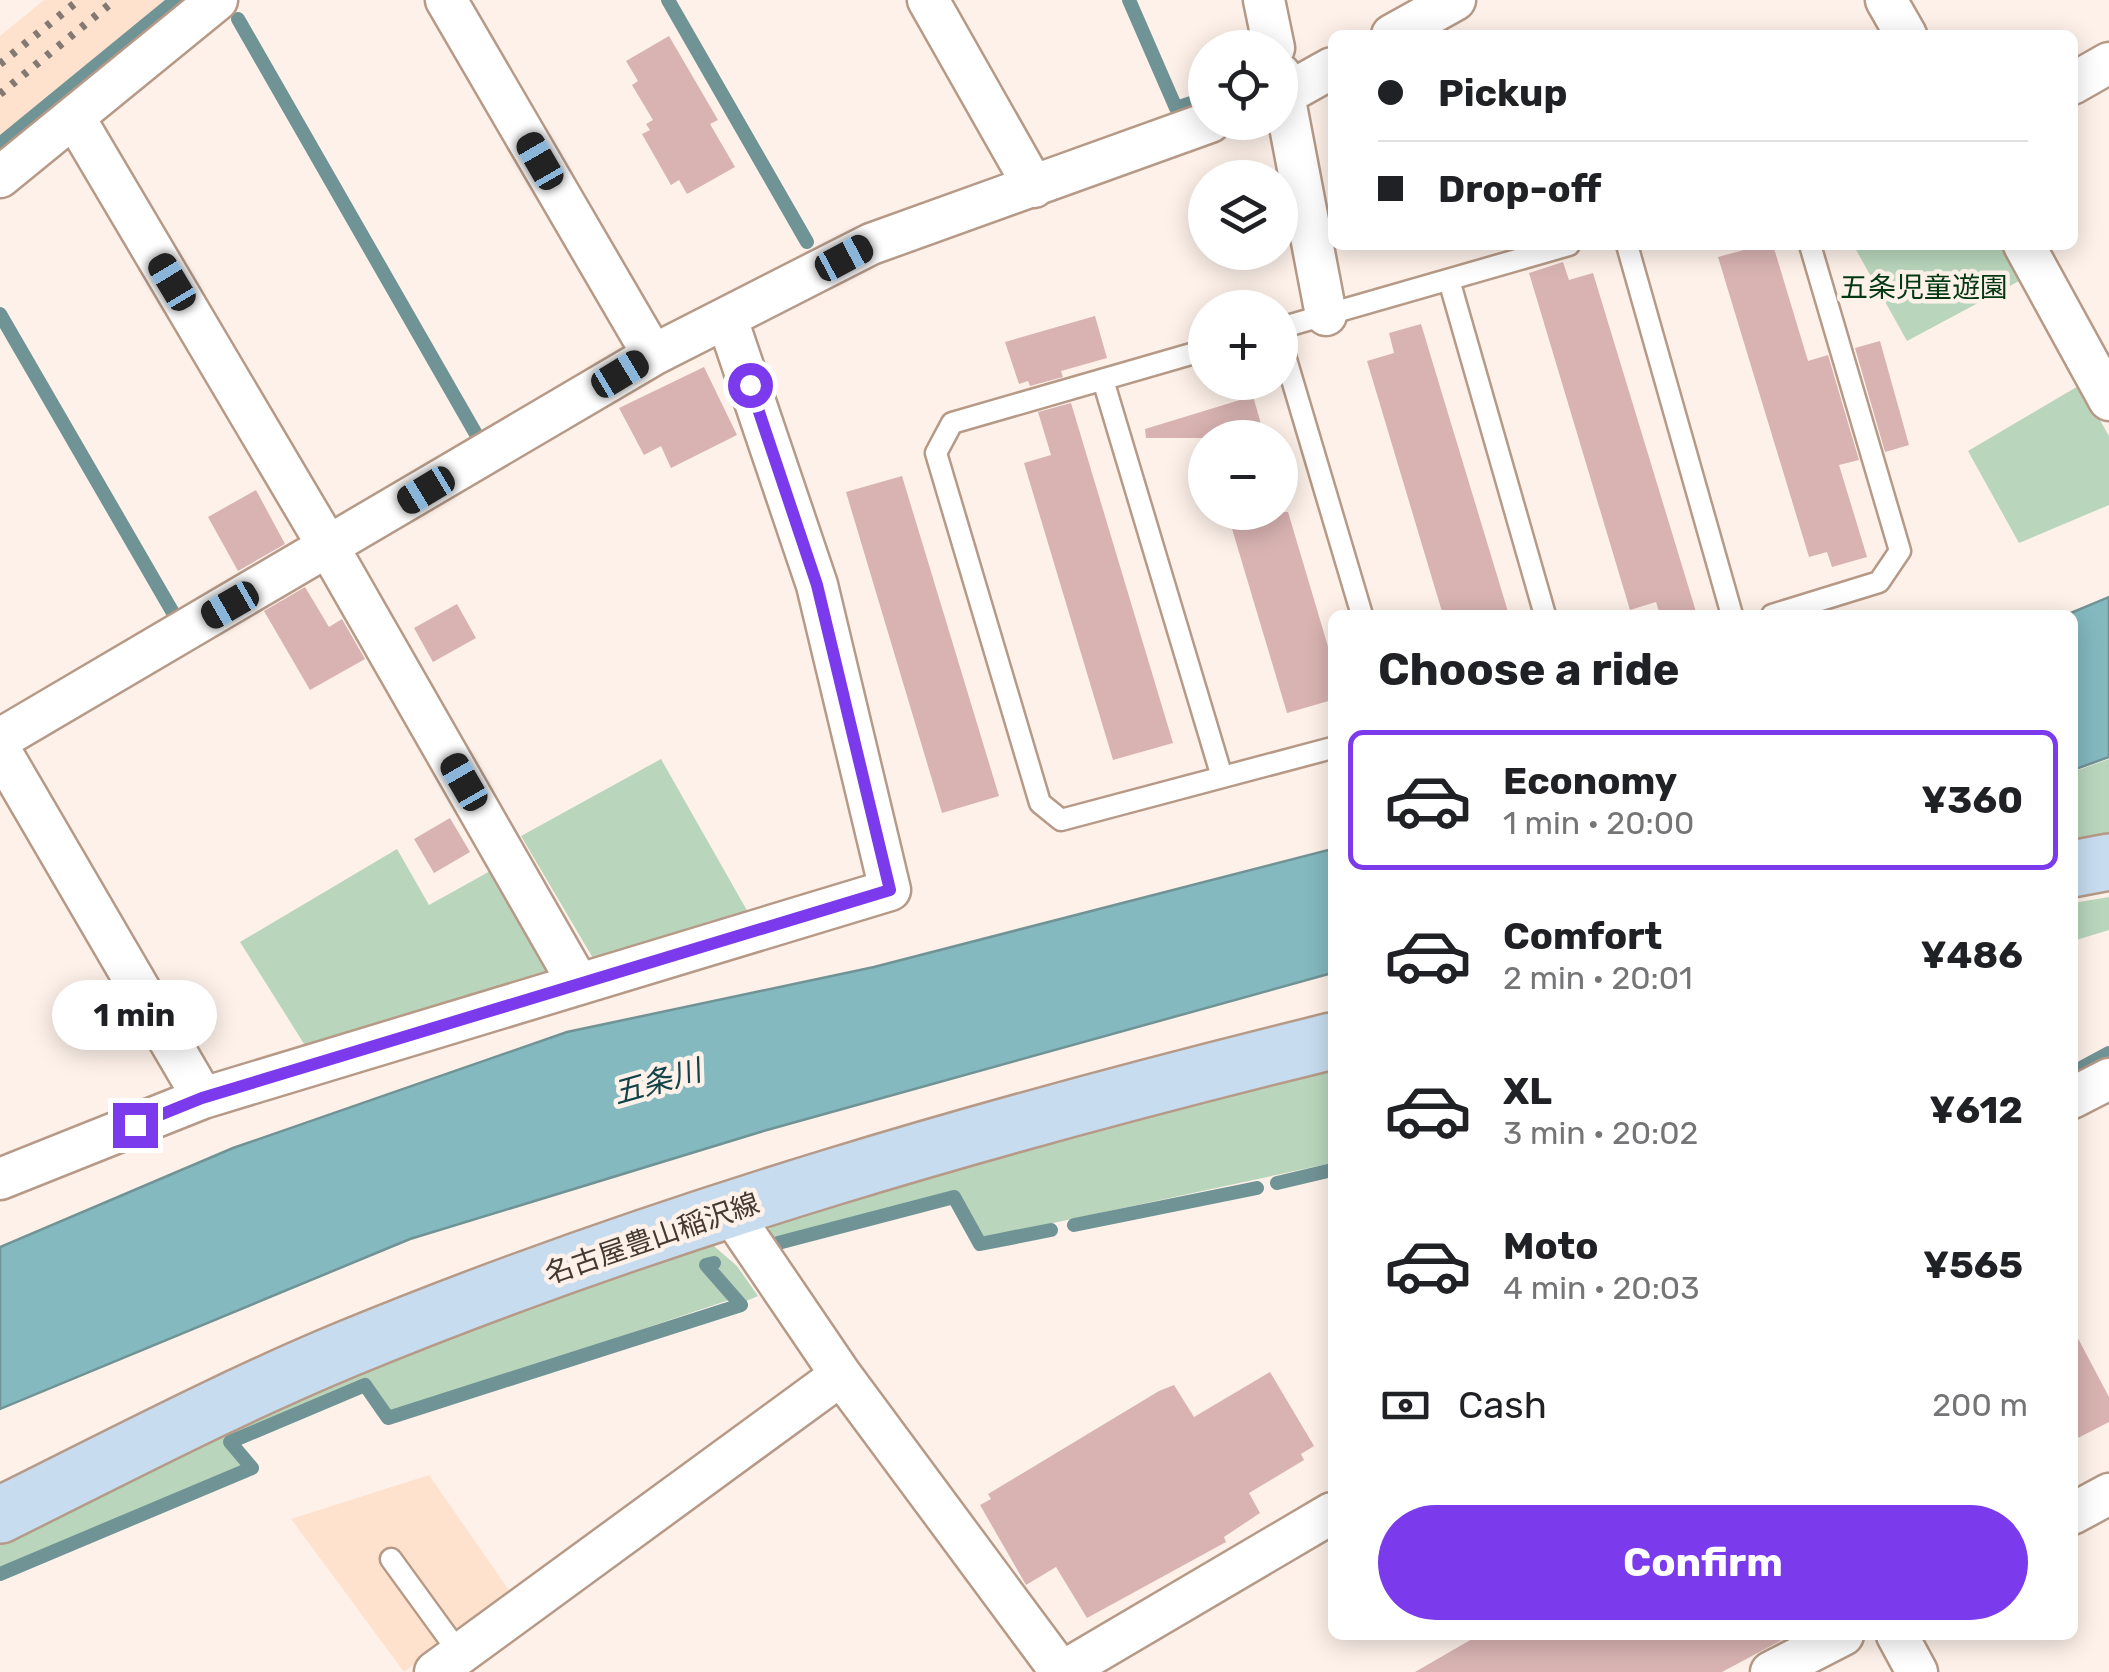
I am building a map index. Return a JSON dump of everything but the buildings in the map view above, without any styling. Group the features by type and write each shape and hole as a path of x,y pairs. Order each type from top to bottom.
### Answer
{"main road":[{"path":"2078,868 2109,862"},
{"name":"名古屋豊山稲沢線","path":"0,1515 234,1399 459,1304 729,1210 1154,1085 1328,1043"}],"street":[{"path":"0,177 218,0"},
{"path":"446,0 653,355"},
{"path":"928,0 1034,187"},
{"path":"1264,0 1270,30"},
{"path":"1401,30 1455,0"},
{"path":"1886,0 1903,30"},
{"path":"2078,81 2109,63"},
{"path":"1298,82 1328,70"},
{"path":"74,117 329,548 578,983"},
{"path":"0,738 653,355 871,244 1188,130"},
{"path":"1292,140 1326,315"},
{"path":"2027,250 2109,400"},
{"path":"0,1178 202,1098 890,890 817,585 728,318"},
{"path":"0,750 202,1098"},
{"path":"2078,1095 2109,1079"},
{"path":"729,1210 841,1375 1061,1672 1328,1515"},
{"path":"448,1663 841,1375"},
{"path":"2078,1511 2109,1494"},
{"path":"1771,1672 1833,1640"},
{"path":"1900,1640 1917,1672"}],"lane":[{"path":"1298,323 1551,250"},
{"path":"1628,250 1731,610"},
{"path":"1788,610 1879,582 1900,551 1811,250"},
{"path":"1448,280 1544,610"},
{"path":"1188,355 952,423 936,453 1040,804 1061,820 1328,749"},
{"path":"1103,380 1222,777"},
{"path":"1298,400 1361,610"},
{"path":"391,1559 448,1663"}],"shaded area":[{"path":"44,0 166,0 0,137 0,36"},
{"path":"429,1475 513,1596 404,1672 291,1519"}],"green space":[{"name":"五条児童遊園","path":"1856,250 2004,250 2021,280 1907,341"},
{"path":"2080,385 2109,436 2109,505 2019,543 1968,451"},
{"path":"661,759 753,921 597,965 521,836"},
{"path":"2109,759 2109,847 2078,852 2078,770"},
{"path":"397,849 429,905 492,870 552,977 311,1055 240,942"},
{"path":"2109,897 2109,930 2078,939 2078,902"},
{"path":"1328,1069 1328,1164 983,1238 956,1191 767,1240 772,1220"},
{"path":"707,1240 737,1266 758,1296 744,1302 712,1265 718,1264 714,1259 701,1263 732,1299 390,1414 366,1379 226,1441 245,1466 0,1570 0,1536 245,1414"}],"water":[{"path":"2109,597 2109,757 2078,768 2078,610"},
{"name":"五条川","path":"1328,850 1328,974 767,1130 410,1239 0,1409 0,1247 233,1148 567,1032 874,967"}],"waterway":[{"path":"0,144 176,0"},
{"path":"668,0 807,242"},
{"path":"1129,0 1176,108 1188,104"},
{"path":"238,19 476,434"},
{"path":"0,314 172,611"},
{"path":"2078,1070 2109,1053"},
{"path":"1277,1183 1328,1171"},
{"path":"1074,1225 1257,1188"},
{"path":"777,1260 773,1252 778,1243 954,1197 980,1244 1051,1230"},
{"path":"0,1574 252,1468 230,1442 365,1385 388,1418 741,1305 706,1265 714,1263"}],"railway":[{"path":"0,64 79,0"},
{"path":"0,94 115,0"}],"route":[{"path":"135,1125 202,1098 890,890 817,585 750,385"}]}
